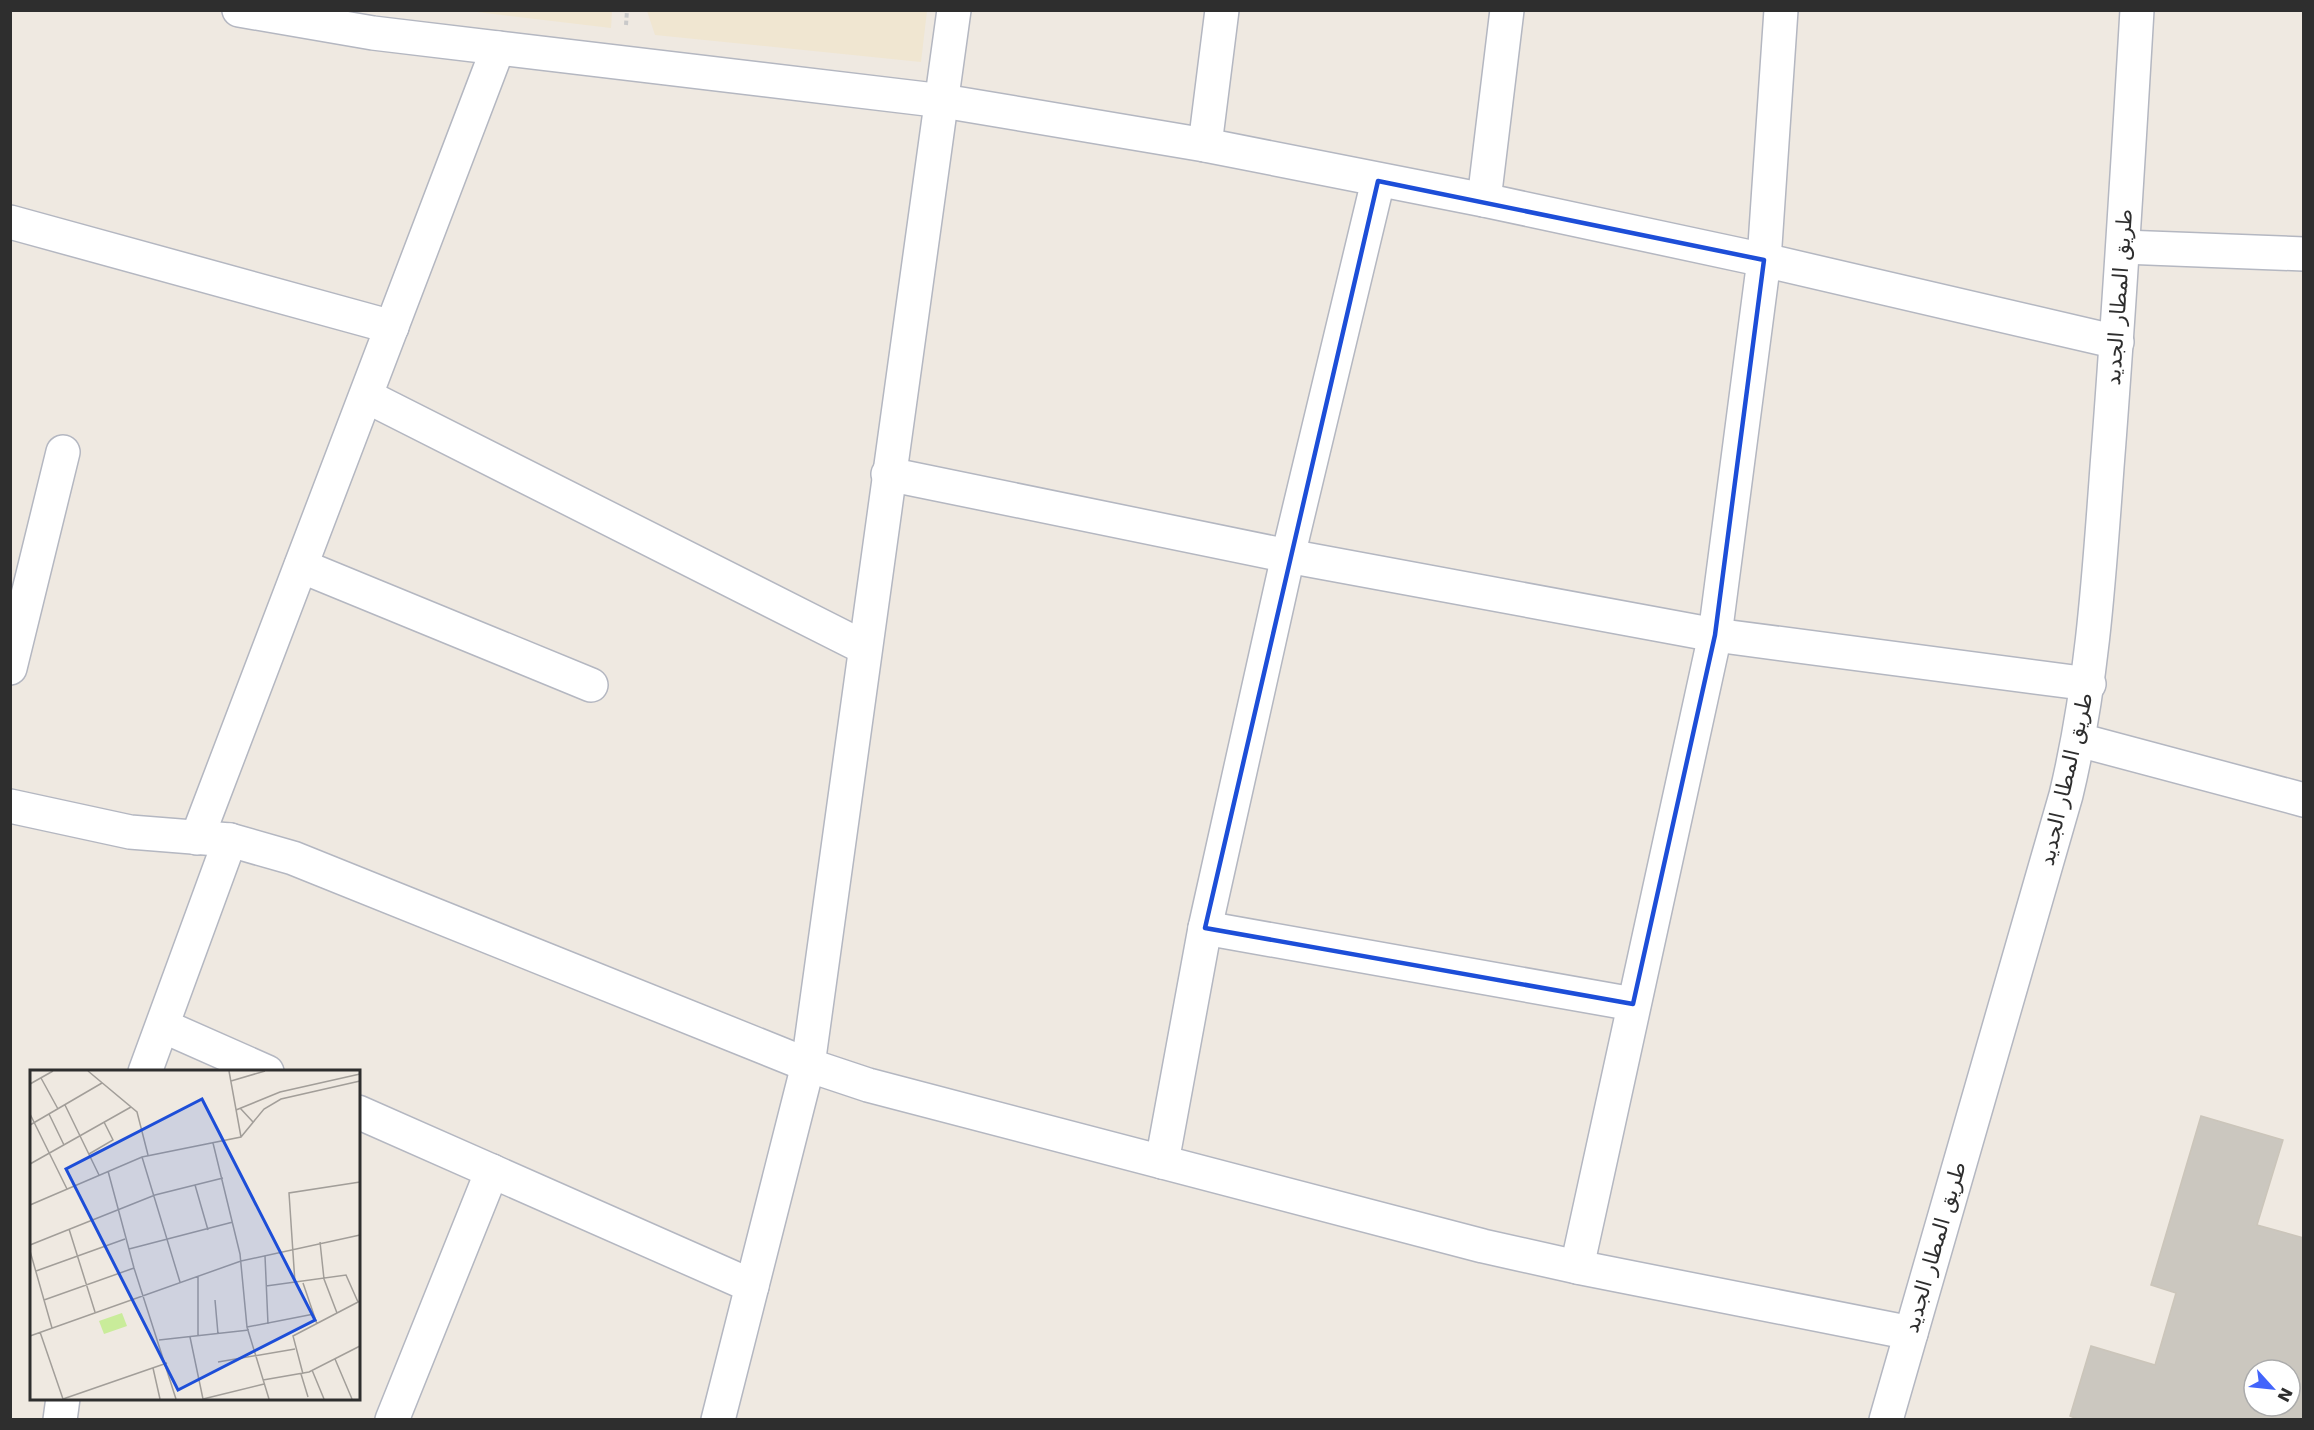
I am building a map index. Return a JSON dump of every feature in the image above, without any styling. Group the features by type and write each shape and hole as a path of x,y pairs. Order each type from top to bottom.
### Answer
{"street":[{"path":"239,10 498,48 943,101 1205,145 1378,181 1484,200 1764,260 2117,342"},
{"path":"718,1419 808,1065 954,10"},
{"path":"1205,145 1222,10"},
{"path":"1484,200 1507,10"},
{"path":"1577,1268 1715,635 1764,260 1781,10"},
{"name":"طريق المطار الجديد","path":"1886,1419 2079,740 2089,684 2117,342 2137,10"},
{"path":"197,838 498,48"},
{"path":"1161,1162 1204,928 1288,556 1378,181"},
{"path":"10,222 392,327"},
{"path":"2123,247 2304,255"},
{"path":"366,396 865,648"},
{"path":"10,668 63,452"},
{"path":"888,474 1288,556 1715,635 2089,684"},
{"path":"301,566 591,685"},
{"path":"2079,740 2304,800"},
{"path":"10,806 130,832 231,840 293,858 808,1065 868,1085 1483,1246 1577,1268 1911,1333"},
{"path":"145,1070 231,840"},
{"path":"1204,928 1634,1004"},
{"path":"163,1026 265,1070"},
{"path":"360,1113 752,1286"},
{"path":"392,1419 492,1171"},
{"path":"60,1419 63,1400"}],"highlighted area":[{"path":"1378,181 1764,260 1715,635 1633,1004 1205,928"}],"shaded area":[{"path":"612,10 611,28 469,11"},
{"path":"647,11 927,11 921,62 655,35"}],"building":[{"path":"2201,1116 2283,1140 2257,1225 2304,1238 2304,1420 2080,1420 2070,1416 2091,1346 2155,1365 2176,1293 2151,1285"}]}
